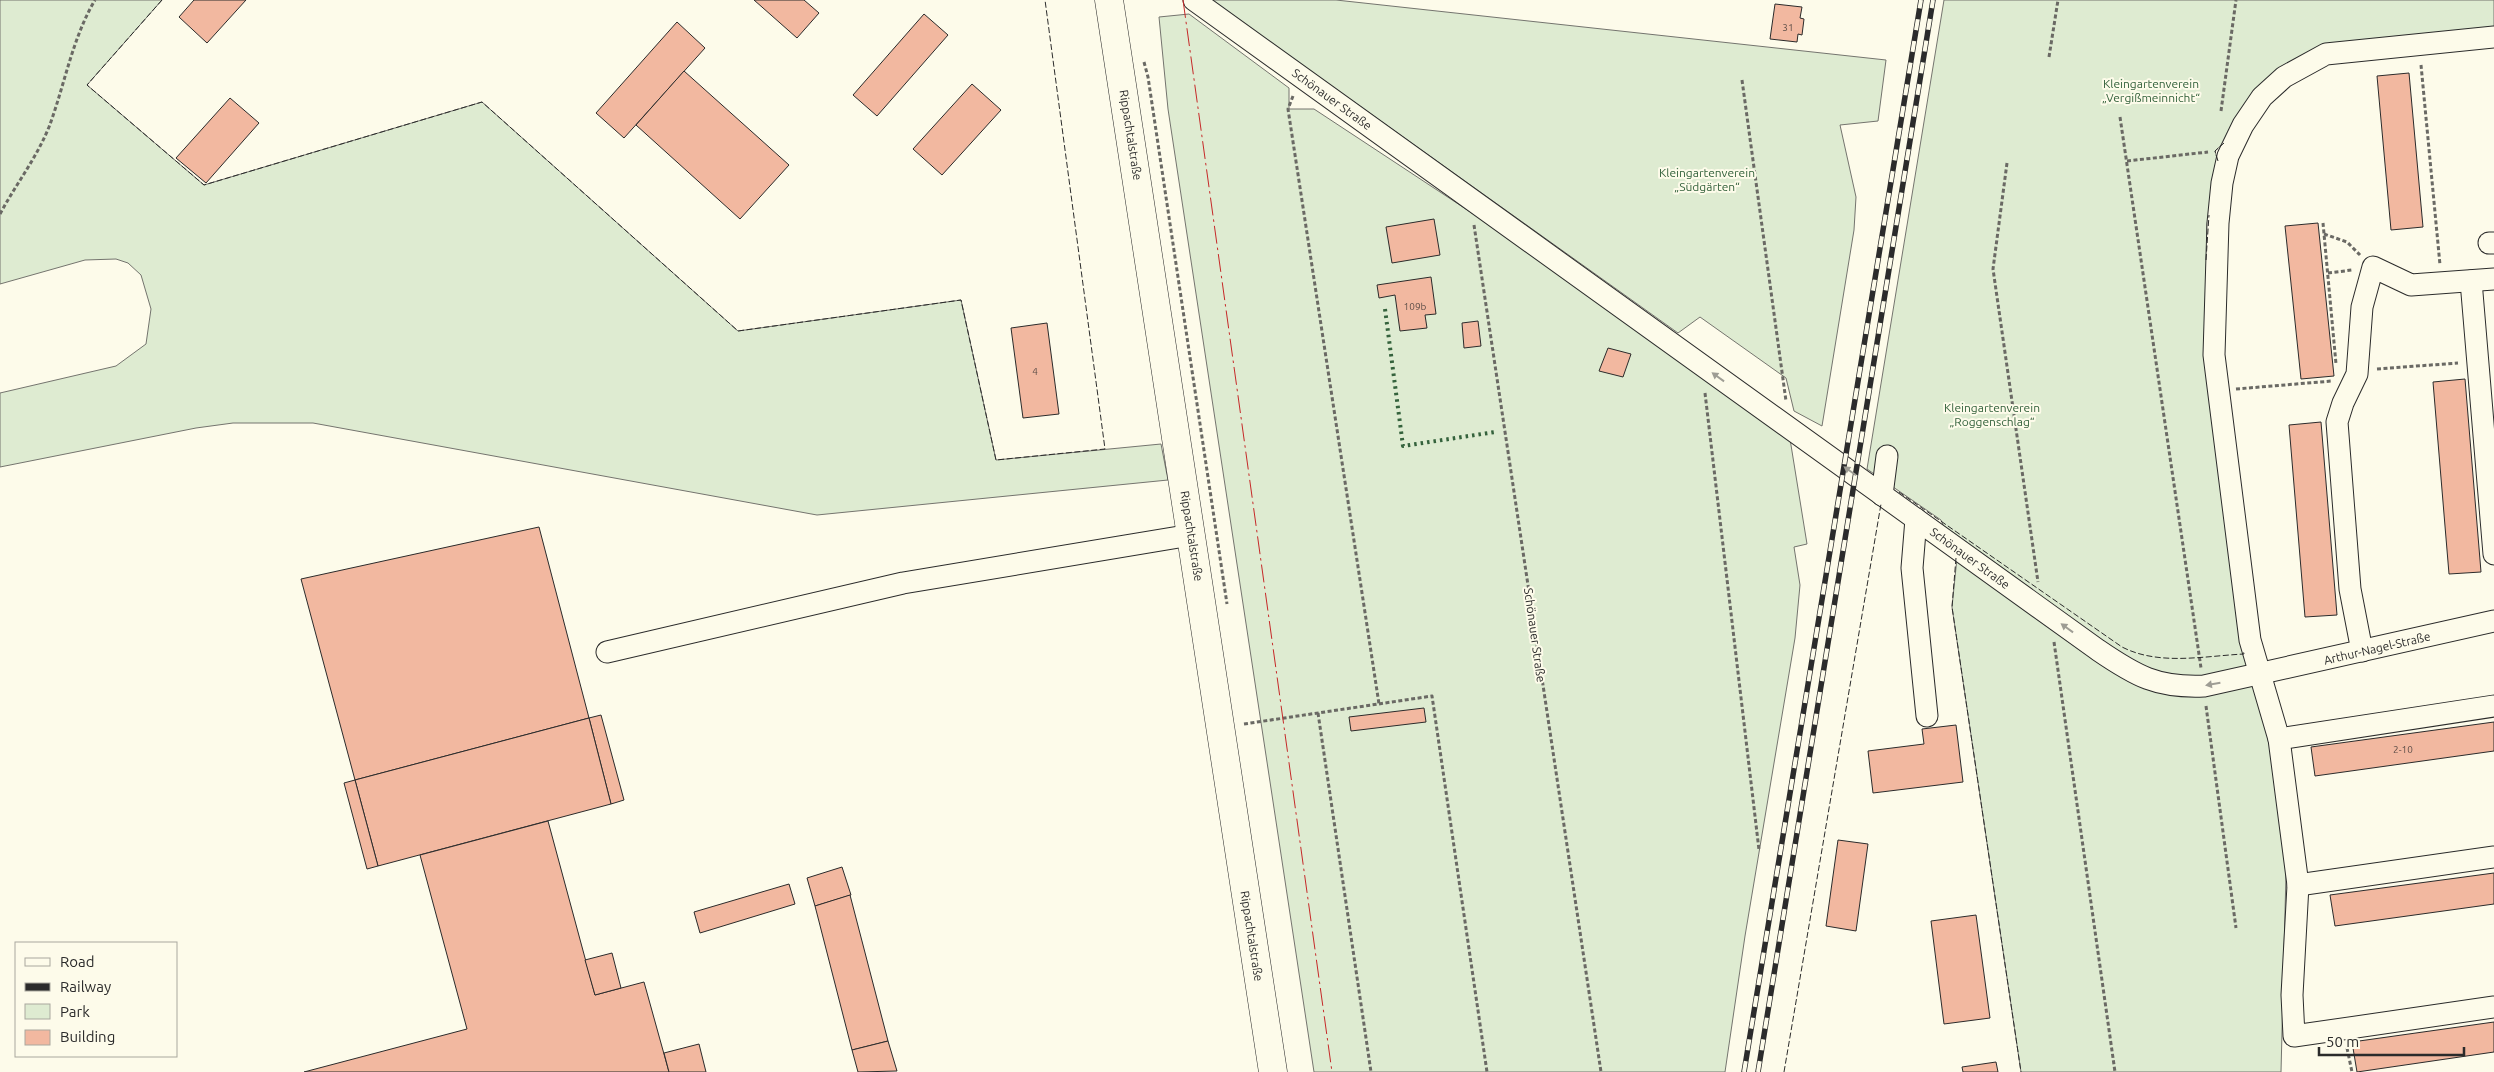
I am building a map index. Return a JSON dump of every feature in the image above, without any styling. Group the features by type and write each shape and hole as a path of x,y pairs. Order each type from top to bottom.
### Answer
{"main road":[{"name":"Rippachtalstraße","path":"1109,0 1273,1072"}],"street":[{"name":"Schönauer Straße","path":"1194,0 2120,665 2157,683 2178,687 2204,686 2261,674"},
{"path":"2494,37 2326,54 2284,77 2262,97 2243,125 2228,156 2222,183 2218,223 2214,355 2250,640 2278,739 2298,885 2292,995 2294,1036 2494,1007"},
{"path":"2362,651 2350,589 2337,422 2343,403 2357,374 2362,307 2373,267 2411,285 2494,279"},
{"path":"2471,281 2494,554"},
{"path":"1882,495 1887,456"},
{"path":"1916,519 1912,568 1927,716"},
{"path":"607,652 903,583 1191,535"},
{"name":"Arthur-Nagel-Straße","path":"2261,674 2494,621"},
{"path":"2278,739 2494,706"},
{"path":"2298,885 2494,857"}],"path":[{"path":"0,214 28,170 48,127 82,23 95,0"},
{"path":"2049,57 2058,0"},
{"path":"2221,111 2236,0"},
{"path":"2419,45 2442,283"},
{"path":"1142,55 1148,77 1227,607"},
{"path":"1300,76 1288,109 1379,704"},
{"path":"1742,80 1790,428"},
{"path":"2120,117 2204,686 2236,928"},
{"path":"2127,161 2215,151 2228,156"},
{"path":"2007,163 1993,270 2053,640 2115,1072"},
{"name":"Schönauer Straße","path":"1470,198 1600,1072"},
{"path":"2323,223 2337,370"},
{"path":"2324,234 2347,242 2373,267"},
{"path":"1702,365 1759,850"},
{"path":"1244,724 1432,696 1487,1072"},
{"path":"1318,713 1371,1072"},
{"path":"1243,716 1246,733"}],"green space":[{"path":"0,0 162,0 87,85 204,185 482,102 738,331 961,300 996,460 1161,444 1168,480 817,515 313,423 233,423 196,428 0,467 0,393 116,366 146,344 151,309 141,275 128,263 116,259 85,260 0,284"},
{"name":"Kleingartenverein „Südgärten“","path":"1211,0 1336,0 1886,60 1878,121 1840,125 1856,197 1854,230 1822,426 1794,411 1786,378 1700,317 1678,333"},
{"path":"1944,0 2494,0 2494,30 2325,47 2215,151 2219,166 2207,224 2206,355 2275,764 2286,873 2281,1072 2021,1072 1952,607 1957,558 1941,520 1867,469"},
{"path":"1189,14 1289,88 1289,109 1314,109 1478,217 1790,439 1807,544 1794,547 1800,585 1795,638 1745,936 1725,1072 1314,1072 1168,109 1159,17"}],"building":[{"path":"194,0 246,0 207,43 179,17"},
{"path":"754,0 804,0 819,13 797,38"},
{"path":"1775,4 1802,7 1800,18 1804,19 1802,35 1798,34 1797,42 1770,39"},
{"path":"924,14 948,35 877,116 853,95"},
{"path":"677,22 705,48 624,138 596,113"},
{"path":"684,71 789,165 740,219 636,125"},
{"path":"2409,73 2423,227 2391,230 2377,76"},
{"path":"972,84 1001,110 942,175 913,149"},
{"path":"230,98 259,123 206,183 176,158"},
{"path":"1434,219 1440,255 1392,263 1386,227"},
{"path":"2318,223 2334,376 2301,379 2285,226"},
{"path":"1431,277 1436,314 1425,315 1427,328 1400,331 1395,295 1379,298 1377,285"},
{"path":"1478,321 1481,346 1464,348 1462,323"},
{"path":"1047,323 1059,414 1023,418 1011,328"},
{"path":"1608,348 1631,354 1623,377 1599,371"},
{"path":"2465,379 2481,572 2449,574 2433,382"},
{"path":"2321,422 2337,615 2305,617 2289,425"},
{"path":"539,527 589,718 355,780 301,579"},
{"path":"1424,708 1426,722 1351,731 1349,717"},
{"path":"601,715 624,800 611,804 589,718"},
{"path":"589,718 611,804 378,866 355,780"},
{"path":"2494,722 2494,751 2315,776 2311,747"},
{"path":"1956,725 1963,782 1873,793 1868,751 1924,744 1922,729"},
{"path":"355,780 378,866 367,869 344,783"},
{"path":"548,821 595,995 644,982 669,1072 304,1072 467,1029 420,855"},
{"path":"1838,840 1868,844 1856,931 1826,926"},
{"path":"842,867 851,895 815,906 807,878"},
{"path":"2494,873 2494,904 2335,926 2330,895"},
{"path":"789,884 795,904 700,933 694,912"},
{"path":"850,895 888,1041 852,1050 815,906"},
{"path":"1976,915 1990,1018 1944,1024 1931,921"},
{"path":"612,953 621,988 595,995 585,960"},
{"path":"2494,1022 2494,1052 2357,1072 2352,1042"},
{"path":"888,1041 897,1071 858,1072 852,1050"},
{"path":"699,1044 706,1072 669,1072 664,1053"},
{"path":"1996,1062 1998,1072 1963,1072 1962,1067"}],"railway":[{"path":"1744,1072 1921,0"},
{"path":"1758,1072 1933,0"}],"hedge":[{"path":"1385,309 1403,446 1495,432"}],"fence":[{"path":"162,0 87,85 204,185 482,102 738,331 961,300 996,460 1105,449 1045,0"},
{"path":"2218,161 2215,151 2224,143"},
{"path":"2206,260 2209,215"},
{"path":"1899,492 2122,647 2136,653 2166,658 2198,658 2244,654 2243,650"},
{"path":"1784,1072 1881,504"},
{"path":"1956,558 1952,607 2021,1072"}],"power":[{"path":"1183,0 1332,1072"}],"park label":[{"name":"Kleingartenverein „Vergißmeinnicht“","path":"2151,90"},
{"name":"Kleingartenverein „Roggenschlag“","path":"1992,414"}]}
